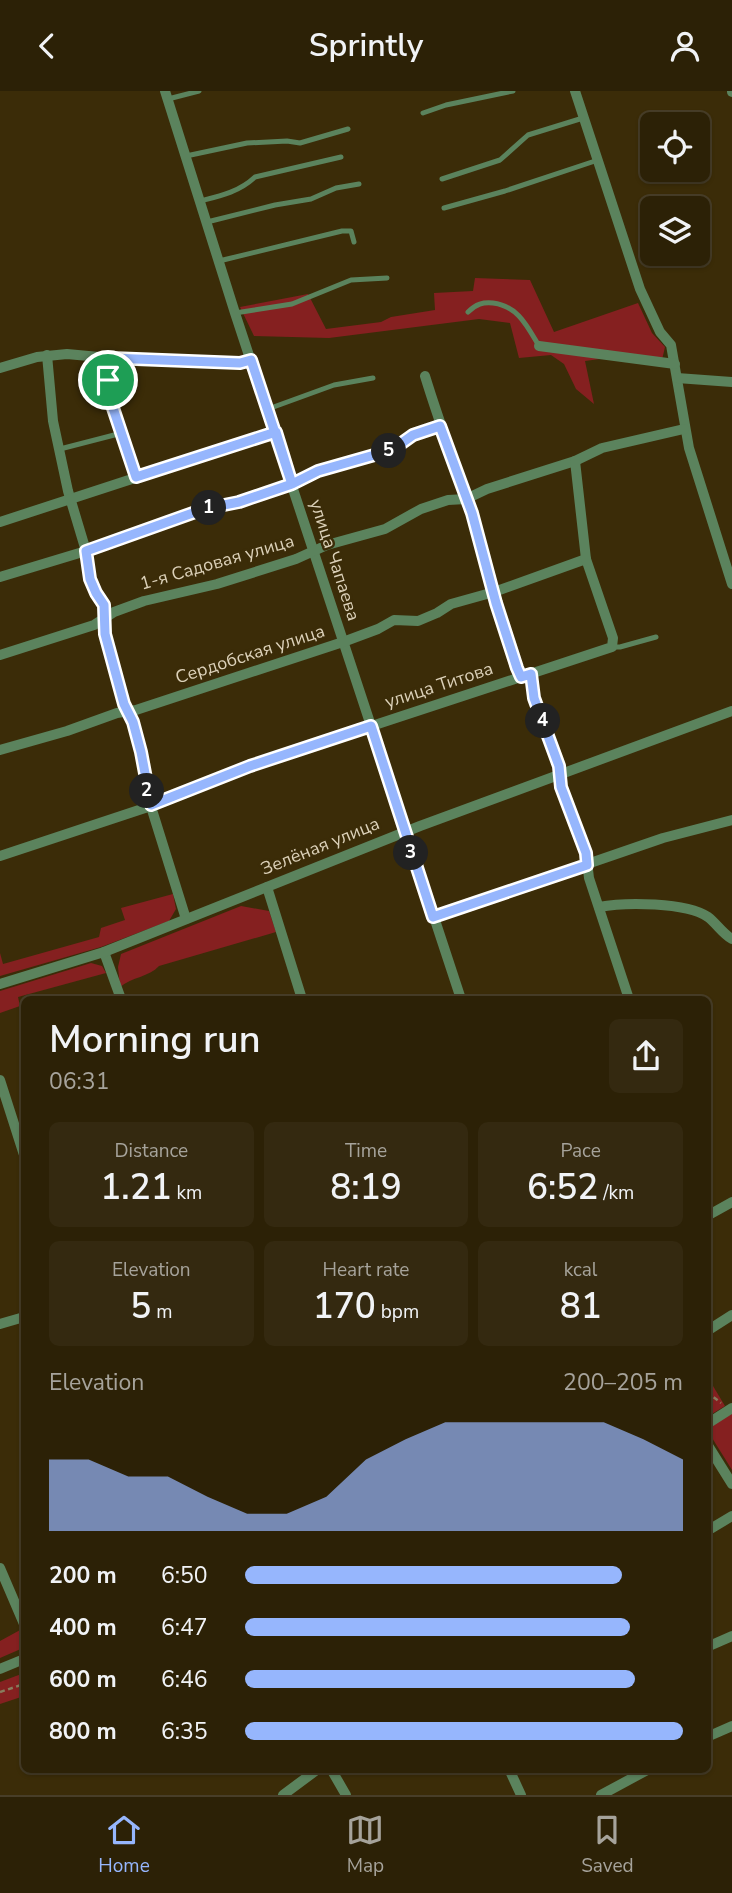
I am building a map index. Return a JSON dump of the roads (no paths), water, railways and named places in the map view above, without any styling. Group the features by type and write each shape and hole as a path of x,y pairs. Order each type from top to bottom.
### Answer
{"street":[{"path":"577,92 583,118 640,289 660,332 671,345 684,429 732,584"},
{"name":"улица Чапаева","path":"167,95 235,313 460,996"},
{"path":"539,346 675,364"},
{"path":"0,368 47,355 67,354 240,363 251,360"},
{"path":"47,355 53,421 70,499 86,551 90,579 104,605 105,634 127,711 133,722 151,805 186,919"},
{"path":"110,358 107,367 111,402 136,477"},
{"path":"425,376 494,592 526,675"},
{"path":"677,378 732,382"},
{"path":"0,576 86,551 204,509 239,502 292,484 318,471 392,450 413,435 440,426"},
{"name":"1-я Садовая улица","path":"0,655 78,631 114,612 144,601 217,584 327,545 385,529 421,509 448,500 466,499 487,489 575,461 602,448 684,429"},
{"path":"0,522 276,432"},
{"path":"575,461 586,559 612,638 612,647"},
{"name":"Сердобская улица","path":"0,750 343,642 394,620 418,621 451,604 494,592 586,559"},
{"name":"улица Титова","path":"0,856 151,805 250,766 612,647"},
{"name":"Зелёная улица","path":"0,984 104,952 404,832 732,711"},
{"path":"543,720 559,766 561,787 586,853 599,907 628,996"},
{"path":"433,917 663,838 732,820"},
{"path":"267,887 301,996"},
{"path":"599,907 658,906 692,910 709,918 724,935 732,939"},
{"path":"104,952 120,996"},
{"path":"0,1080 21,1146"},
{"path":"711,1214 732,1202"},
{"path":"711,1328 732,1315"},
{"path":"0,1324 21,1318"},
{"path":"711,1421 732,1408"},
{"path":"711,1450 732,1484"},
{"path":"711,1529 732,1516"},
{"path":"0,1569 21,1617"},
{"path":"711,1645 732,1636"},
{"path":"0,1669 21,1661"},
{"path":"711,1735 732,1726"},
{"path":"283,1795 313,1773"},
{"path":"333,1773 346,1795"},
{"path":"511,1773 521,1795"},
{"path":"601,1795 642,1773"}],"lane":[{"path":"167,95 199,91"},
{"path":"423,113 446,105 513,91"},
{"path":"442,180 500,160 527,135 583,118"},
{"path":"186,156 247,143 300,143 348,129"},
{"path":"200,201 226,195 255,177 341,157"},
{"path":"444,208 597,160"},
{"path":"206,222 311,199 336,188 359,184"},
{"path":"219,261 342,231 351,231 354,242"},
{"path":"235,313 292,304 351,280 387,278"},
{"path":"468,312 484,302 506,304 523,318 539,346"},
{"path":"268,409 334,385 373,377"},
{"path":"59,449 122,433"},
{"path":"612,647 656,637"}]}
